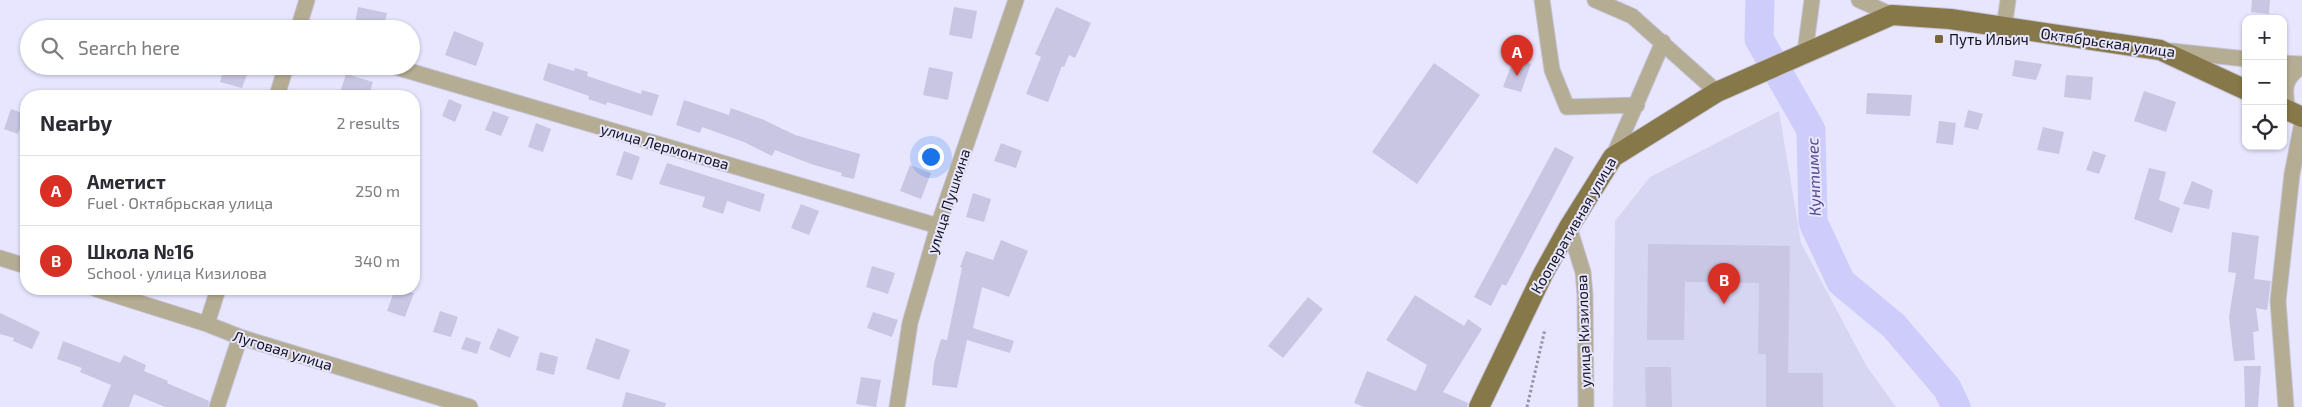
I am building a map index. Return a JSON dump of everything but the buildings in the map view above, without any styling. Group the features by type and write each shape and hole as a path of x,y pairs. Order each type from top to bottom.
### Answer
{"main road":[{"name":"Октябрьская улица","path":"1612,157 1717,92 1892,15 1950,19 2160,50"},
{"path":"2160,50 2242,88"},
{"name":"Кооперативная улица","path":"1479,407 1543,274 1612,157"}],"street":[{"path":"301,20 307,0"},
{"name":"улица Пушкина","path":"897,407 910,323 938,226 1016,0"},
{"path":"1542,0 1552,70 1567,107 1637,105"},
{"path":"1595,0 1632,16 1717,92"},
{"path":"1805,52 1812,0"},
{"path":"1859,0 1892,15"},
{"path":"2004,28 2008,0"},
{"name":"Кооперативная улица","path":"1612,157 1637,105 1662,42"},
{"name":"Октябрьская улица","path":"2160,50 2242,59"},
{"path":"2287,63 2302,65"},
{"path":"2286,407 2278,301 2292,174 2294,114 2284,93 2286,83 2302,65"},
{"name":"улица Лермонтова","path":"420,74 938,226"},
{"path":"279,90 283,75"},
{"name":"улица Кизилова","path":"1569,227 1583,272 1586,407"},
{"path":"0,258 20,264"},
{"name":"Луговая улица","path":"115,295 207,324 240,337 470,407"},
{"path":"207,324 216,295"},
{"path":"217,407 240,337"}],"path":[{"path":"1527,407 1545,329"}],"shaded area":[{"path":"1779,111 1801,243 1866,365 1896,407 1613,407 1615,221 1650,177"}],"waterway":[{"name":"Кунтимес","path":"1760,0 1759,39 1811,130 1813,222 1841,282 1894,326 1947,388 1956,407"}],"place":[{"name":"Путь Ильич","path":"1939,39"},
{"name":"Аметист","path":"1517,76"},
{"name":"Школа №16","path":"1724,304"}]}
